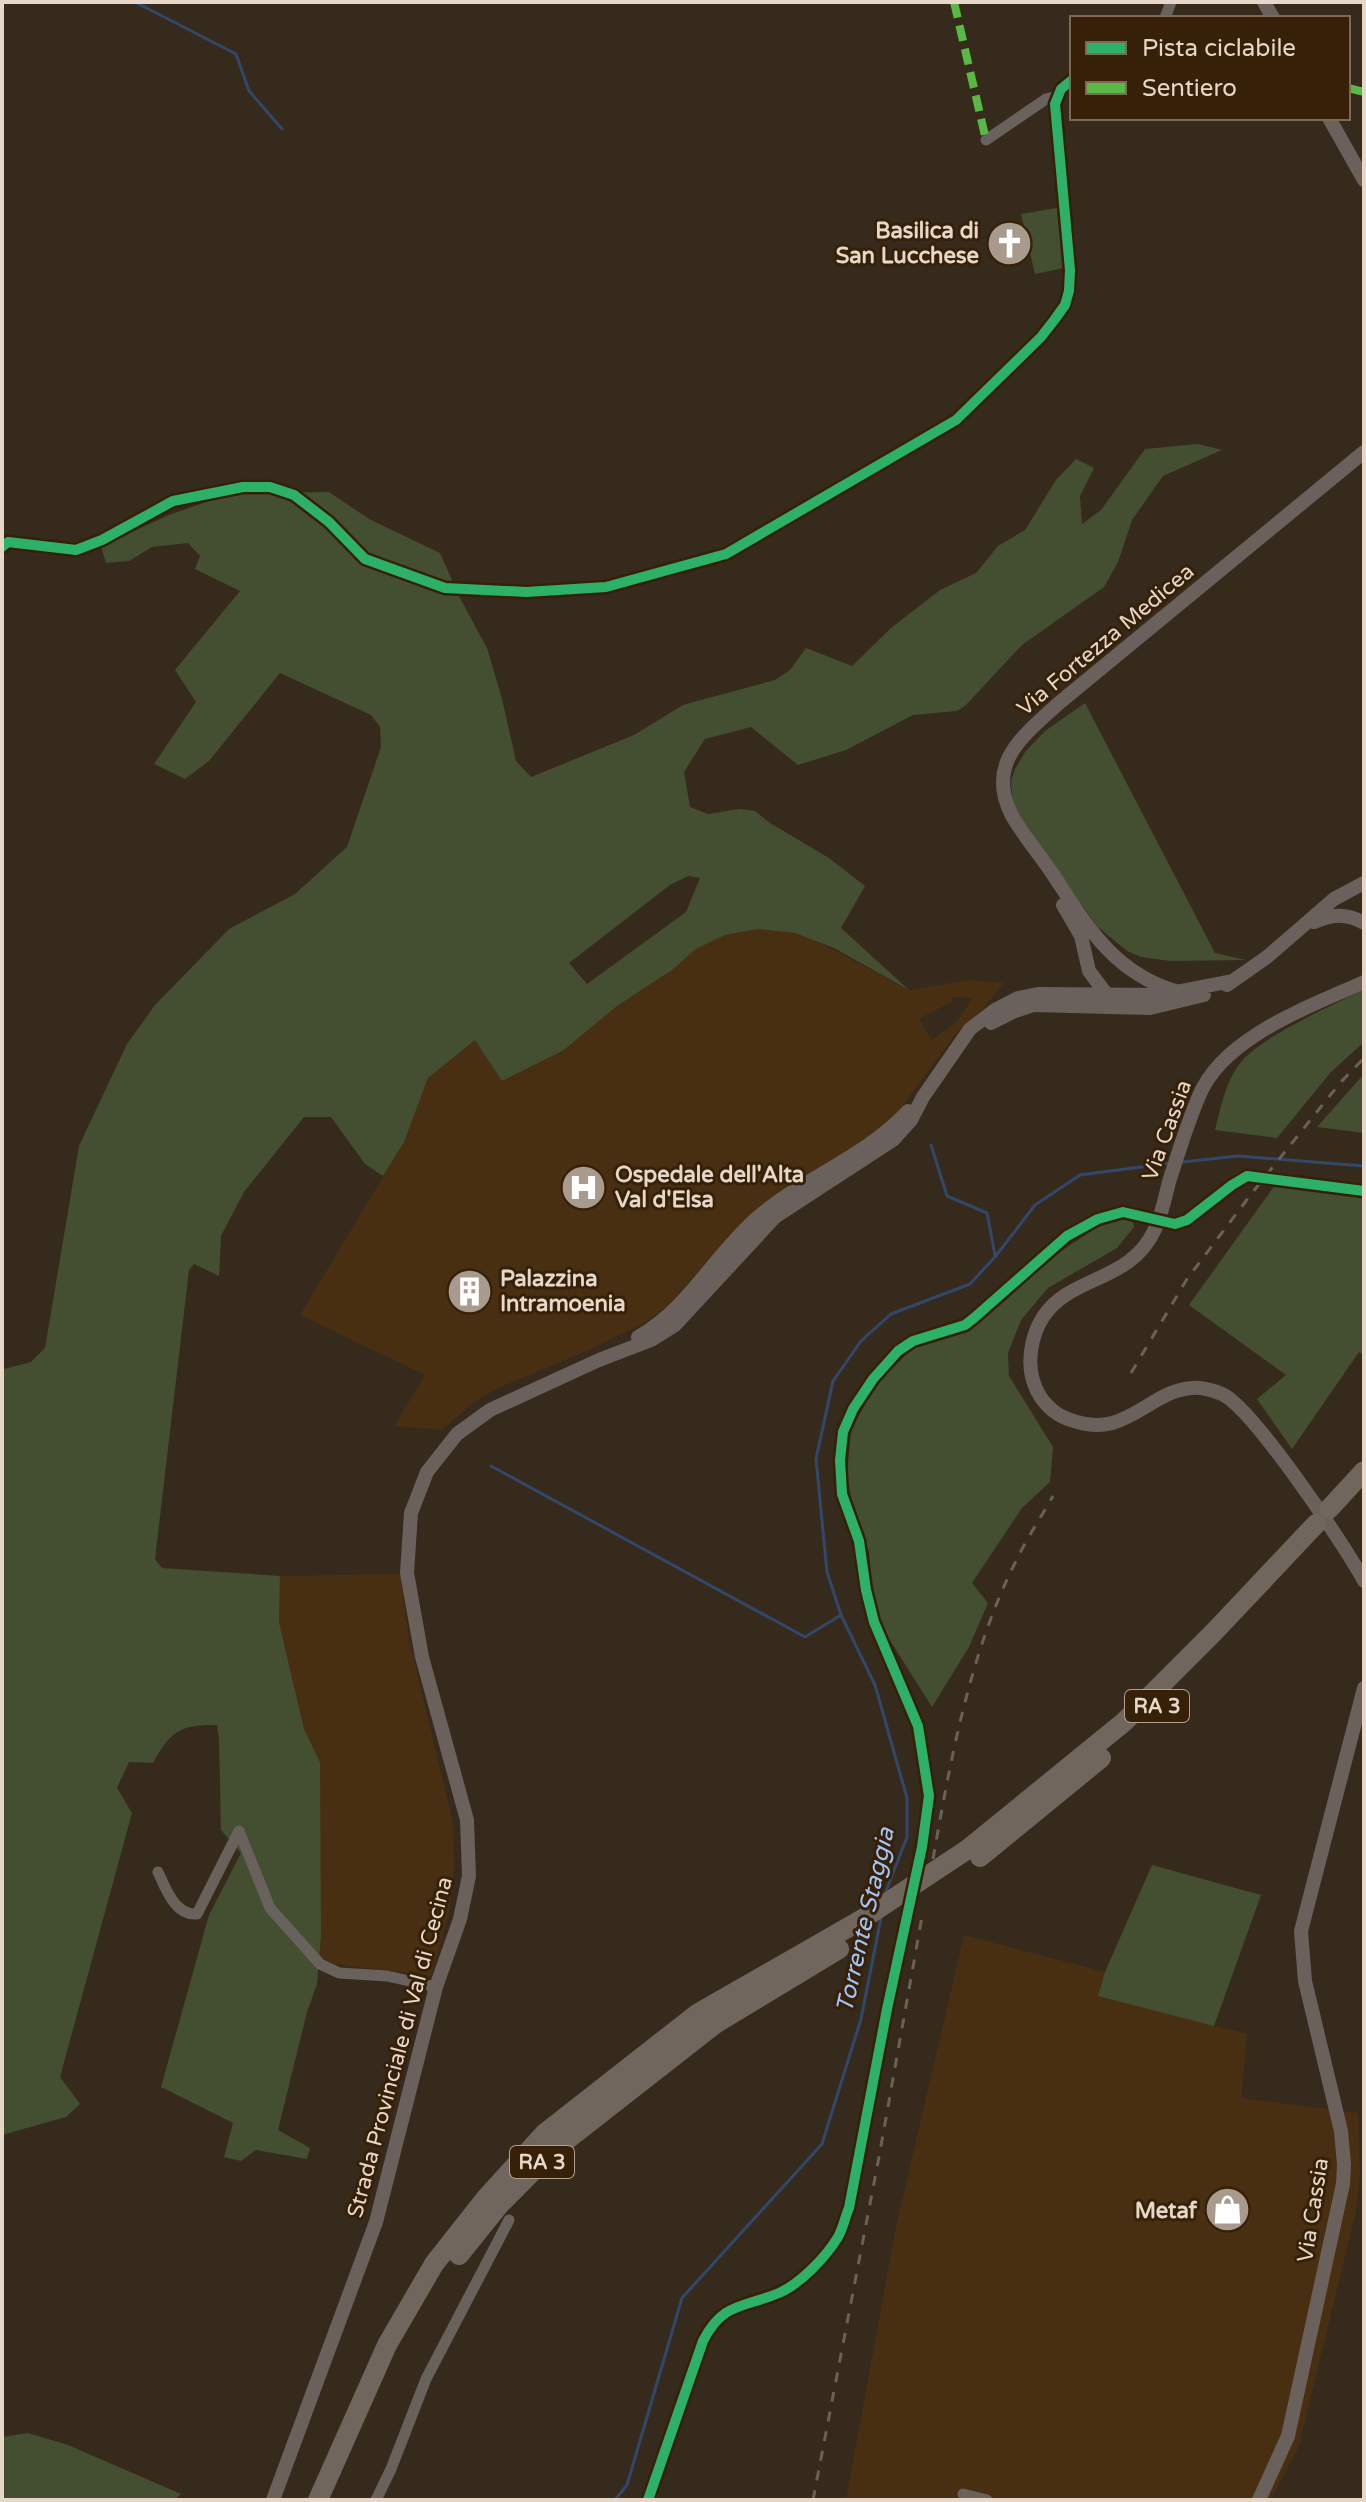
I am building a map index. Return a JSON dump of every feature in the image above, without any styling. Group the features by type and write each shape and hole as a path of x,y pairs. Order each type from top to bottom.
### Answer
{"highway":[{"name":"RA 3","path":"1327,1522 1364,1471"},
{"name":"RA 3","path":"333,2500 398,2351 445,2271 500,2204 555,2149 715,2024 971,1855 1131,1732 1327,1522 1364,1490"},
{"name":"RA 3","path":"318,2500 387,2345 434,2264 486,2198 545,2133 697,2014 865,1926"}],"main road":[{"path":"1330,120 1364,180"},
{"name":"Via Fortezza Medicea","path":"1002,794 1007,760 1030,730 1364,452"},
{"path":"1002,794 1008,822 1078,930 1087,965 1106,994 1114,1001 1167,1005"},
{"path":"1002,794 1020,829 1106,949 1137,976 1179,992"},
{"name":"Strada Provinciale di Val di Cecina","path":"959,1046 986,1026 1028,1006 1055,1004 1142,1008 1198,997 1250,970 1334,899 1364,883"},
{"name":"Strada Provinciale di Val di Cecina","path":"1306,925 1338,915 1364,923"},
{"path":"1070,993 1087,965"},
{"name":"Via Cassia","path":"1364,974 1358,985 1267,1029 1227,1055 1212,1071 1190,1120 1161,1214 1147,1243 1120,1269 1062,1297 1044,1315 1031,1352 1029,1370 1035,1389 1048,1407 1063,1418 1082,1424 1113,1424 1190,1388 1208,1389 1226,1396 1246,1413 1303,1489 1350,1555 1364,1581"},
{"name":"Strada Provinciale di Val di Cecina","path":"273,2500 376,2222 436,1987 460,1919 469,1876 467,1820 422,1657 407,1573 413,1507 419,1487 431,1466 471,1422 504,1403 651,1340 675,1325 764,1227 800,1199 889,1144 911,1120 923,1097 975,1024 1007,1003 1038,994 1152,995 1232,981"},
{"name":"Strada Provinciale di Val di Cecina","path":"599,1360 647,1332 673,1311 755,1220 797,1188 875,1141 923,1097"},
{"name":"Via Cassia","path":"1259,2500 1288,2436 1343,2184 1344,2164 1338,2116 1305,1981 1301,1931 1305,1906 1364,1688"}],"street":[{"path":"2,547 8,542 76,550 102,540 173,501 243,487 270,487 294,495 329,522 365,559 445,588 526,592 606,587 726,554 956,420 1041,337 1065,305 1070,270 1055,108 1057,96 1070,81"},
{"path":"986,140 1046,99 1057,96"},
{"path":"158,1872 181,1910 188,1915 197,1914 239,1831 270,1908 320,1964 339,1973 387,1976 436,1987"},
{"path":"376,2500 426,2379 509,2220"},
{"path":"963,2494 987,2500"}],"shaded area":[{"name":"Ospedale dell'Alta Val d'Elsa","path":"758,929 795,933 813,939 909,990 969,980 1004,983 982,1010 958,1031 897,1113 882,1128 720,1248 669,1304 648,1321 496,1389 474,1402 442,1430 394,1426 425,1375 300,1315 404,1142 428,1078 475,1039 503,1081 564,1050 617,1006 672,970 696,949 725,935","holes":["952,997 973,998 956,1022 932,1040 919,1019 953,1001"]},
{"path":"400,1574 409,1639 453,1823 454,1871 449,1914 431,1976 334,1964 319,1957 320,1762 304,1729 279,1622 280,1576"},
{"path":"964,1935 1105,1972 1098,1996 1247,2034 1241,2098 1358,2113 1360,2173 1356,2211 1299,2446 1271,2500 846,2500 896,2227"}],"green space":[{"path":"1057,208 1064,268 1035,274 1021,214"},
{"path":"1198,444 1222,450 1163,476 1132,520 1118,562 1104,587 1022,645 965,706 957,711 913,715 846,750 798,765 751,727 705,739 684,772 690,807 708,814 739,809 755,811 829,858 865,886 841,928 909,990 834,948 795,933 758,929 725,935 696,949 672,970 617,1006 564,1050 502,1081 475,1040 428,1078 404,1142 383,1176 365,1164 331,1117 304,1117 244,1192 221,1236 219,1276 194,1264 189,1270 155,1559 162,1568 280,1576 279,1622 304,1729 320,1762 321,1935 317,1984 307,2012 278,2130 310,2148 307,2159 256,2150 241,2161 224,2157 233,2123 161,2087 209,1915 241,1853 221,1830 217,1725 194,1726 178,1732 165,1744 153,1763 129,1762 117,1788 132,1813 60,2077 80,2104 66,2117 2,2135 2,1361 4,1369 31,1362 45,1348 79,1146 127,1044 155,1005 229,929 295,894 347,847 381,747 380,727 371,715 280,673 209,761 185,779 154,764 196,702 175,670 240,591 195,569 200,556 188,543 152,547 129,561 106,563 101,546 169,515 232,493 329,492 369,519 440,553 487,648 516,761 531,777 634,735 683,705 775,680 790,670 806,648 852,666 891,628 940,590 976,573 998,546 1025,530 1056,480 1076,459 1094,468 1080,496 1082,524 1101,510 1145,449","holes":["688,876 700,878 686,912 587,984 569,963 670,885"]},
{"path":"1085,703 1215,953 1246,960 1170,961 1141,957 1127,951 1098,927 1027,830 1013,806 1011,781 1015,769 1025,752 1045,731"},
{"path":"1364,989 1364,1042 1331,1072 1277,1138 1215,1130 1232,1076 1252,1051 1282,1031"},
{"path":"1364,1074 1364,1133 1317,1127"},
{"path":"1275,1185 1364,1196 1364,1355 1359,1352 1292,1449 1257,1399 1286,1375 1189,1305"},
{"path":"1123,1216 1132,1219 1134,1227 1117,1248 1048,1288 1021,1320 1008,1353 1009,1376 1053,1447 1050,1482 1022,1508 972,1583 988,1603 969,1647 932,1707 884,1631 873,1595 869,1552 852,1503 847,1476 851,1431 875,1385 911,1350 925,1341 970,1328 1055,1255 1102,1224"},
{"path":"1152,1865 1261,1895 1214,2026 1098,1996 1105,1972"},
{"path":"28,2433 68,2445 181,2494 174,2500 2,2500 2,2437"}],"waterway":[{"path":"135,2 236,54 249,91 282,129"},
{"path":"931,1145 947,1196 987,1213 995,1255"},
{"name":"Torrente Staggia","path":"1182,1162 1238,1156 1364,1166"},
{"name":"Torrente Staggia","path":"886,1891 907,1837 907,1798 875,1685 841,1615 827,1572 816,1459 833,1381 861,1341 891,1314 970,1284 1035,1205 1080,1175 1171,1163"},
{"path":"491,1466 805,1637 841,1615"},
{"name":"Torrente Staggia","path":"615,2500 627,2485 682,2298 822,2144 861,2019 881,1918"}],"railway":[{"path":"1131,1373 1187,1279 1340,1083 1364,1058"},
{"path":"933,1859 954,1747 985,1634 1018,1556 1053,1496"},
{"path":"813,2500 923,1911"}],"marked path":[{"path":"954,2 986,140"},
{"path":"1350,88 1364,92"}],"cycle path":[{"path":"2,547 8,542 76,550 102,540 173,501 243,487 270,487 294,495 329,522 365,559 445,588 526,592 606,587 726,554 956,420 1041,337 1055,319 1065,305 1070,270 1055,104 1061,89 1070,82"},
{"path":"648,2500 703,2341 711,2328 718,2319 735,2308 779,2293 804,2277 833,2245 841,2230 849,2208 922,1847 929,1796 918,1726 874,1622 859,1541 842,1494 840,1460 843,1432 853,1409 873,1379 898,1351 913,1341 965,1325 1067,1236 1098,1219 1123,1212 1175,1224 1187,1220 1247,1176 1364,1191"}],"place":[{"name":"Basilica di San Lucchese","path":"1010,243"},
{"name":"Ospedale dell'Alta Val d'Elsa","path":"584,1187"},
{"name":"Palazzina Intramoenia","path":"469,1291"},
{"name":"Metaf","path":"1228,2210"}]}
